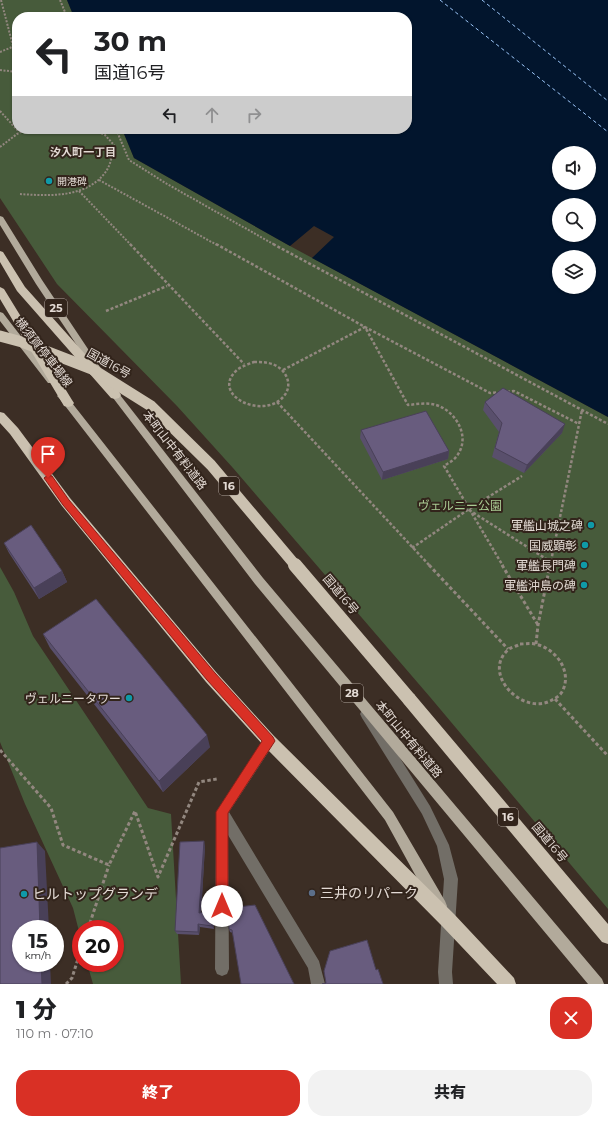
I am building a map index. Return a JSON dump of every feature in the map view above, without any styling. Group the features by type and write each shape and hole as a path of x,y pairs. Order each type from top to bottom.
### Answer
{"highway":[{"path":"0,254 21,289 115,395"},
{"path":"1,293 68,404"},
{"name":"国道16号","path":"0,336 22,342 92,369 151,406 212,465 608,936"},
{"path":"0,416 14,431 76,514 211,677 269,741 448,920 508,984"}],"main road":[{"name":"25","path":"0,219 39,282 115,395"},
{"name":"横須賀停車場線","path":"0,315 68,404"},
{"name":"本町山中有料道路","path":"115,395 259,581 597,984"},
{"path":"68,404 389,816 448,920"}],"street":[{"path":"354,696 426,810 443,845 451,880 445,972 446,984"},
{"path":"222,969 222,812 269,741"},
{"path":"222,812 314,966 318,984"}],"path":[{"path":"1,0 12,42"},
{"path":"60,0 65,12"},
{"path":"0,52 12,46"},
{"path":"0,70 12,72"},
{"path":"0,111 12,124"},
{"path":"0,146 16,134"},
{"path":"20,194 50,196 79,191 99,180 110,167 114,155 114,145 103,134"},
{"path":"118,134 129,160 167,184 295,257 608,424"},
{"path":"99,180 490,393 514,391 579,424"},
{"path":"79,191 167,286 244,364"},
{"path":"106,311 167,286"},
{"path":"283,370 365,326"},
{"path":"365,326 408,405 430,404 448,411 457,421 463,432 462,443 458,455 444,466 538,625"},
{"path":"265,362 275,365 283,370 288,376 289,383 288,390 284,397 277,402 266,406 255,407 245,405 236,400 230,393 228,385 230,377 244,364 265,362"},
{"path":"277,402 508,650"},
{"path":"536,644 538,625 582,410"},
{"path":"412,548 469,509 522,476"},
{"path":"469,509 551,562"},
{"path":"520,644 536,644 545,647 554,654 561,662 565,673 565,683 562,692 555,700 542,704 527,703 514,697 504,686 499,672 501,660 508,650 520,644"},
{"path":"555,700 608,756"},
{"path":"0,750 51,808 63,845 109,865"},
{"path":"91,920 109,865 135,810 158,877 199,782 246,774"},
{"path":"66,984 72,978 74,972"}],"green space":[{"name":"ヴェルニー公園","path":"0,0 67,0 72,12 12,12 12,134 124,134 134,158 290,246 608,417 608,909 430,697 233,468 177,406 57,284 0,198"},
{"path":"0,567 14,592 33,636 148,808 171,814 181,984 93,984 90,972 124,972 124,920 76,920 73,908 25,804 0,742"}],"water":[{"path":"67,0 608,0 608,417 312,258 334,237 314,226 290,246 134,158 124,134 412,134 412,12 72,12"}],"building":[{"path":"503,388 565,424 527,465 495,448 502,423 485,402"},
{"path":"426,411 449,451 383,472 361,430"},
{"path":"31,525 62,571 34,588 4,543"},
{"name":"ヴェルニータワー","path":"96,599 207,735 159,781 43,634"},
{"path":"204,841 199,913 212,911 212,926 198,924 198,932 175,931 180,842"},
{"name":"ヒルトップグランデ","path":"37,842 40,920 12,920 12,972 41,972 42,984 0,984 0,848"},
{"path":"255,905 294,984 241,984 232,930 229,929 229,908"},
{"path":"367,940 376,970 378,969 383,984 322,984 326,983 324,971 330,951"}],"ferry route":[{"path":"440,0 608,132"},
{"path":"482,0 608,101"}],"place":[{"name":"開港碑","path":"49,181"},
{"name":"軍艦山城之碑","path":"591,525"},
{"name":"国威顕彰","path":"585,545"},
{"name":"軍艦長門碑","path":"584,565"},
{"name":"軍艦沖島の碑","path":"584,585"},
{"name":"ヴェルニータワー","path":"129,698"},
{"name":"三井のリパーク","path":"312,893"},
{"name":"ヒルトップグランデ","path":"24,894"}],"district":[{"name":"汐入町一丁目","path":"83,152"}],"route":[{"path":"48,478 66,502 211,677 269,741 222,812 222,906"}]}
